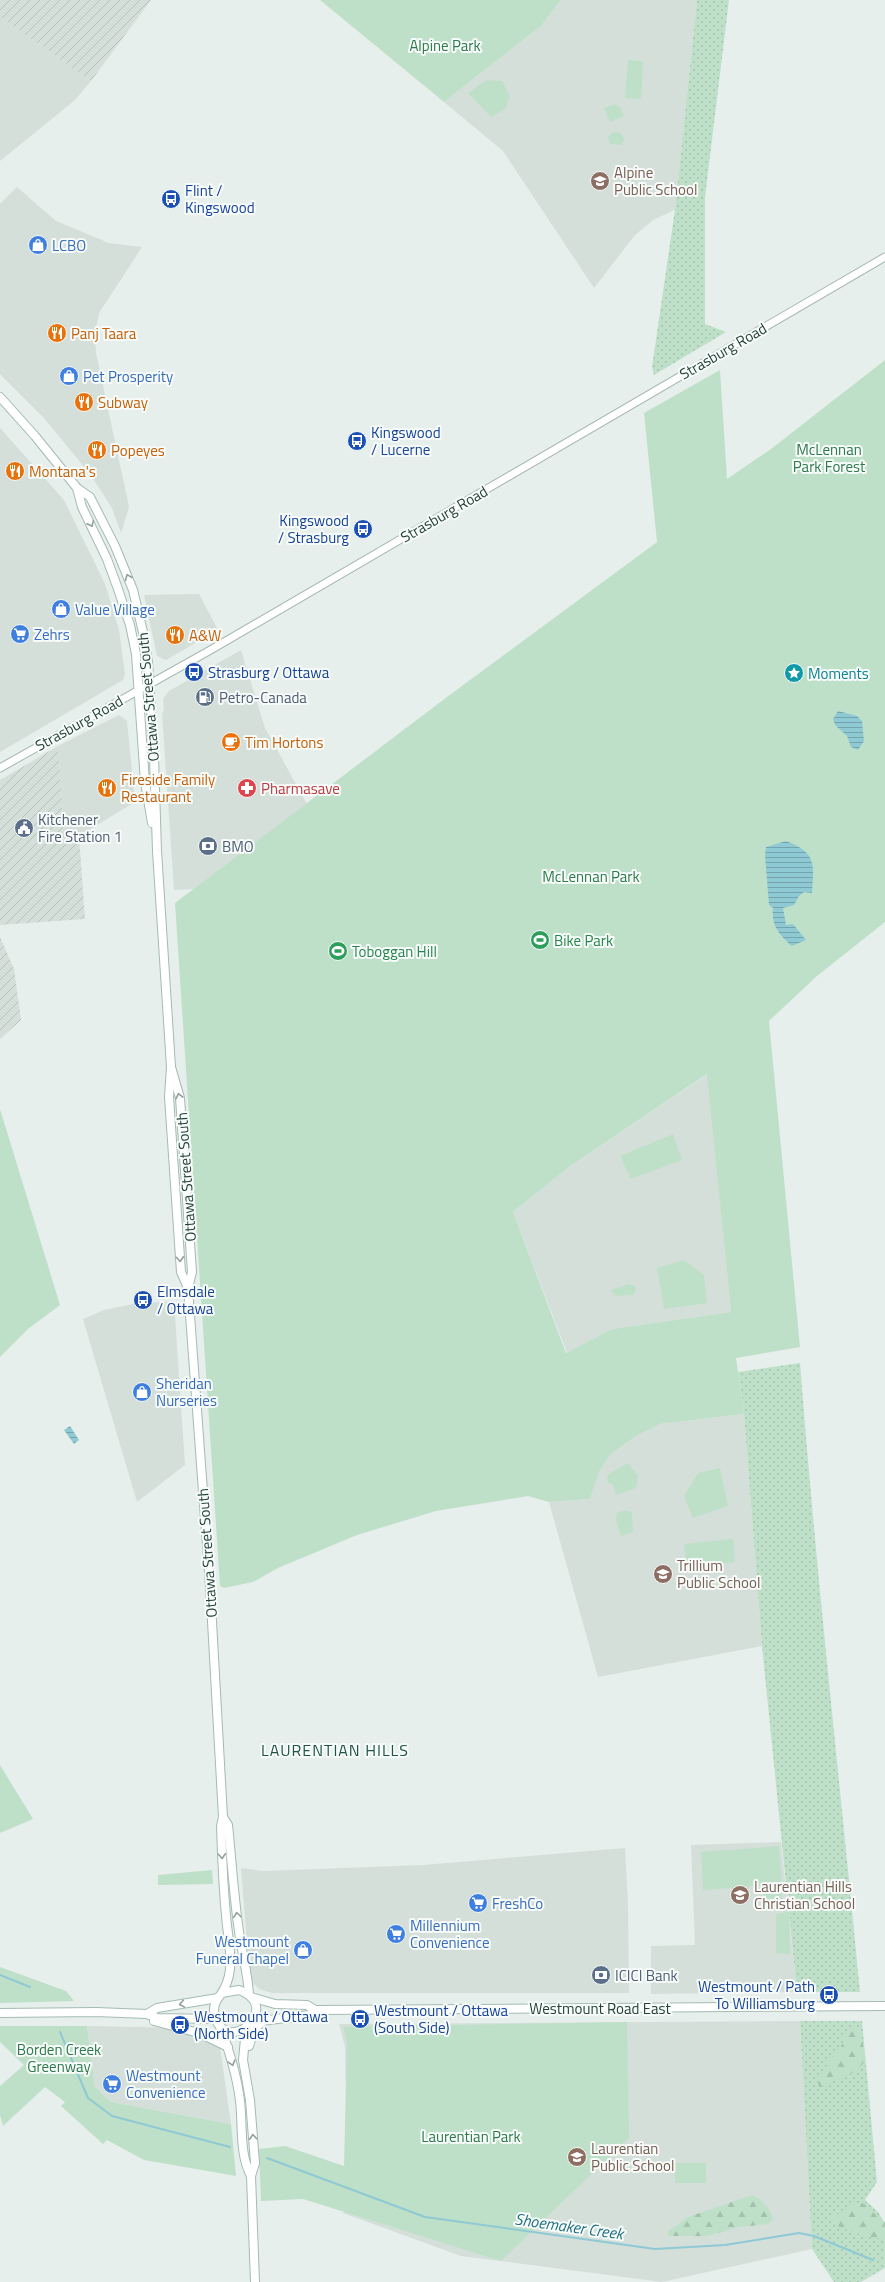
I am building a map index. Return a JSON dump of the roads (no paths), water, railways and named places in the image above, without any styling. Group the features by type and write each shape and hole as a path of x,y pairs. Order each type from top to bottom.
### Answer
{"main road":[{"name":"Ottawa Street South","path":"0,397 35,436 77,488 90,497 100,513 133,590 143,632 149,685 154,757 157,851 171,1067 180,1098 192,1272 188,1288 210,1586 223,1817"},
{"name":"Ottawa Street South","path":"77,488 82,507 107,559 130,625 136,654 145,782 157,851"},
{"path":"223,1817 221,1826 230,1964 226,1986 214,2008 215,2019 220,2026 228,2047 240,2100 245,2164 251,2176"},
{"path":"223,1817 228,1825 240,1939 247,1968 250,1996 255,2005 256,2014 250,2025 243,2060 250,2100 254,2163 251,2176 255,2282"},
{"path":"147,2014 157,2008 220,1996 233,1989 275,2004 307,2005 315,2010 309,2014 262,2022 230,2031 220,2026"},
{"name":"Westmount Road East","path":"315,2010 885,2006"},
{"path":"0,2013 136,2013 147,2014 157,2018 215,2019"},
{"path":"136,2013 150,2020 199,2033 228,2047"},
{"path":"243,2060 253,2034 262,2022"}],"street":[{"name":"Strasburg Road","path":"0,768 138,692 885,257"}],"water":[{"path":"838,711 857,716 862,721 864,741 858,750 851,747 847,736 835,725 833,719"},
{"path":"786,841 803,850 808,855 813,867 812,893 804,892 799,896 794,905 783,908 786,925 793,924 806,940 792,946 780,934 773,920 773,908 769,905 765,855 766,847"},
{"path":"70,1426 79,1440 74,1444 64,1430"}],"waterway":[{"name":"Shoemaker Creek","path":"0,1975 30,1987"},
{"name":"Shoemaker Creek","path":"60,2032 88,2098 112,2116 230,2147"},
{"name":"Shoemaker Creek","path":"267,2158 425,2217 655,2249 725,2245 799,2233 814,2236 873,2260"}],"place":[{"name":"Alpine Public School","path":"600,181"},
{"name":"Flint / Kingswood","path":"171,199"},
{"name":"LCBO","path":"38,245"},
{"name":"Panj Taara","path":"57,333"},
{"name":"Pet Prosperity","path":"69,376"},
{"name":"Subway","path":"84,402"},
{"name":"Kingswood / Lucerne","path":"357,441"},
{"name":"Popeyes","path":"97,450"},
{"name":"Montana's","path":"15,471"},
{"name":"Kingswood / Strasburg","path":"363,529"},
{"name":"Value Village","path":"61,609"},
{"name":"Zehrs","path":"20,634"},
{"name":"A&W","path":"175,635"},
{"name":"Strasburg / Ottawa","path":"194,672"},
{"name":"Moments","path":"794,673"},
{"name":"Petro-Canada","path":"205,697"},
{"name":"Tim Hortons","path":"231,742"},
{"name":"Fireside Family Restaurant","path":"107,788"},
{"name":"Pharmasave","path":"247,788"},
{"name":"Kitchener Fire Station 1","path":"24,828"},
{"name":"BMO","path":"208,846"},
{"name":"Bike Park","path":"540,940"},
{"name":"Toboggan Hill","path":"338,951"},
{"name":"Elmsdale / Ottawa","path":"143,1300"},
{"name":"Sheridan Nurseries","path":"142,1392"},
{"name":"Trillium Public School","path":"663,1574"},
{"name":"Laurentian Hills Christian School","path":"740,1895"},
{"name":"FreshCo","path":"478,1903"},
{"name":"Millennium Convenience","path":"396,1934"},
{"name":"Westmount Funeral Chapel","path":"303,1950"},
{"name":"ICICI Bank","path":"601,1975"},
{"name":"Westmount / Path To Williamsburg","path":"829,1995"},
{"name":"Westmount / Ottawa (South Side)","path":"360,2019"},
{"name":"Westmount / Ottawa (North Side)","path":"180,2025"},
{"name":"Westmount Convenience","path":"112,2084"},
{"name":"Laurentian Public School","path":"577,2157"}],"district":[{"name":"LAURENTIAN HILLS","path":"335,1750"}],"park label":[{"name":"Alpine Park","path":"445,45"},
{"name":"McLennan Park Forest","path":"829,458"},
{"name":"McLennan Park","path":"591,876"},
{"name":"Borden Creek Greenway","path":"59,2058"},
{"name":"Laurentian Park","path":"471,2136"}]}
